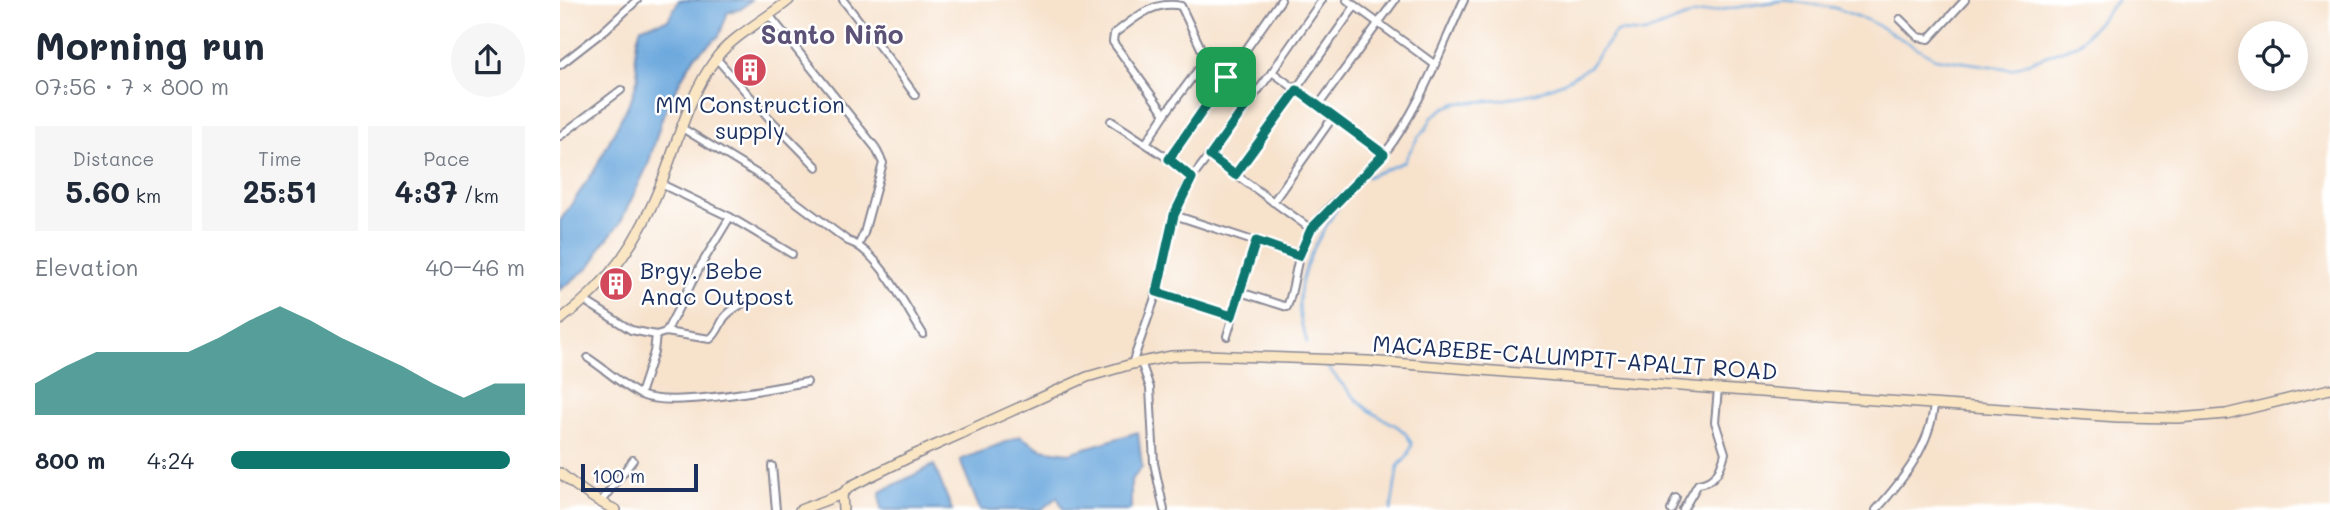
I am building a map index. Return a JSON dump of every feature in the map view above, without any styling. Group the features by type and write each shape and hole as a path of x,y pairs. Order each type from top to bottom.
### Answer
{"main road":[{"path":"560,320 585,301 628,250 661,184 700,85 716,58 789,0"},
{"name":"MACABEBE-CALUMPIT-APALIT ROAD","path":"800,510 842,494 851,486 916,454 1059,392 1087,377 1172,356 1368,361 2118,417 2178,418 2226,414 2330,389"},
{"path":"560,472 578,489 616,510"},
{"path":"842,494 843,510"}],"street":[{"path":"560,65 605,30 637,0"},
{"path":"843,0 915,95"},
{"path":"1169,159 1281,0"},
{"path":"1164,510 1153,463 1150,388 1137,363 1157,292 1174,215 1192,178 1322,0"},
{"path":"1347,0 1433,64"},
{"path":"1318,106 1395,0"},
{"path":"1240,292 1287,307 1299,256 1311,229 1384,154 1410,115 1464,0"},
{"path":"1900,19 1919,37 1929,39 1965,0"},
{"path":"1165,114 1113,42 1114,34 1156,1 1174,2 1181,6 1206,59 1252,97"},
{"path":"1235,175 1355,6"},
{"path":"769,15 875,147 883,163 859,244"},
{"path":"716,58 817,167"},
{"path":"1146,144 1206,59"},
{"path":"1272,72 1384,154"},
{"path":"560,136 621,90"},
{"path":"1273,202 1333,117"},
{"path":"1111,121 1169,159 1192,178"},
{"path":"682,128 740,162 848,241 859,244 883,272 923,334"},
{"path":"1210,156 1311,229"},
{"path":"661,184 730,217 792,254"},
{"path":"1174,215 1299,256"},
{"path":"666,332 730,217"},
{"path":"1227,337 1256,241"},
{"path":"1157,292 1232,316"},
{"path":"585,301 631,330 656,335 666,332 709,339 715,335 732,309 745,302"},
{"path":"640,394 654,352 656,335"},
{"path":"588,358 640,394 676,399 723,396 807,382"},
{"path":"1684,510 1698,484 1709,482 1716,475 1726,453 1715,422 1718,389"},
{"path":"1876,510 1909,468 1928,433 1934,404"},
{"path":"600,503 633,460"},
{"path":"772,466 776,510"},
{"path":"1671,510 1676,498"}],"water":[{"path":"679,0 751,0 741,9 728,12 719,36 695,56 662,118 648,165 620,223 589,267 560,290 560,221 594,171 632,97 638,77 635,55 641,27 668,20"},
{"path":"1138,432 1142,467 1131,481 1129,510 1064,510 1057,497 1041,510 980,510 960,460 1020,436 1041,449 1069,453"},
{"path":"934,465 952,510 881,510 880,492"}],"waterway":[{"path":"1367,177 1404,162 1432,117 1444,108 1457,103 1501,100 1536,93 1564,82 1589,67 1615,33 1644,33 1694,14 1785,0"},
{"path":"1786,0 1835,8 1870,21 1935,58 2011,69 2078,44 2118,0"},
{"path":"1307,343 1300,316 1301,283 1312,252 1346,195"},
{"path":"1327,367 1366,408 1404,432 1412,445 1407,457 1398,466 1391,510"}],"place":[{"name":"MM Construction supply","path":"750,70"},
{"name":"Brgy. Bebe Anac Outpost","path":"616,284"}],"district":[{"name":"Santo Niño","path":"832,35"}],"route":[{"path":"1226,77 1252,97 1210,156 1235,175 1297,90 1384,154 1311,229 1299,256 1256,241 1232,316 1157,292 1174,215 1192,178 1169,159 1226,77"}]}
